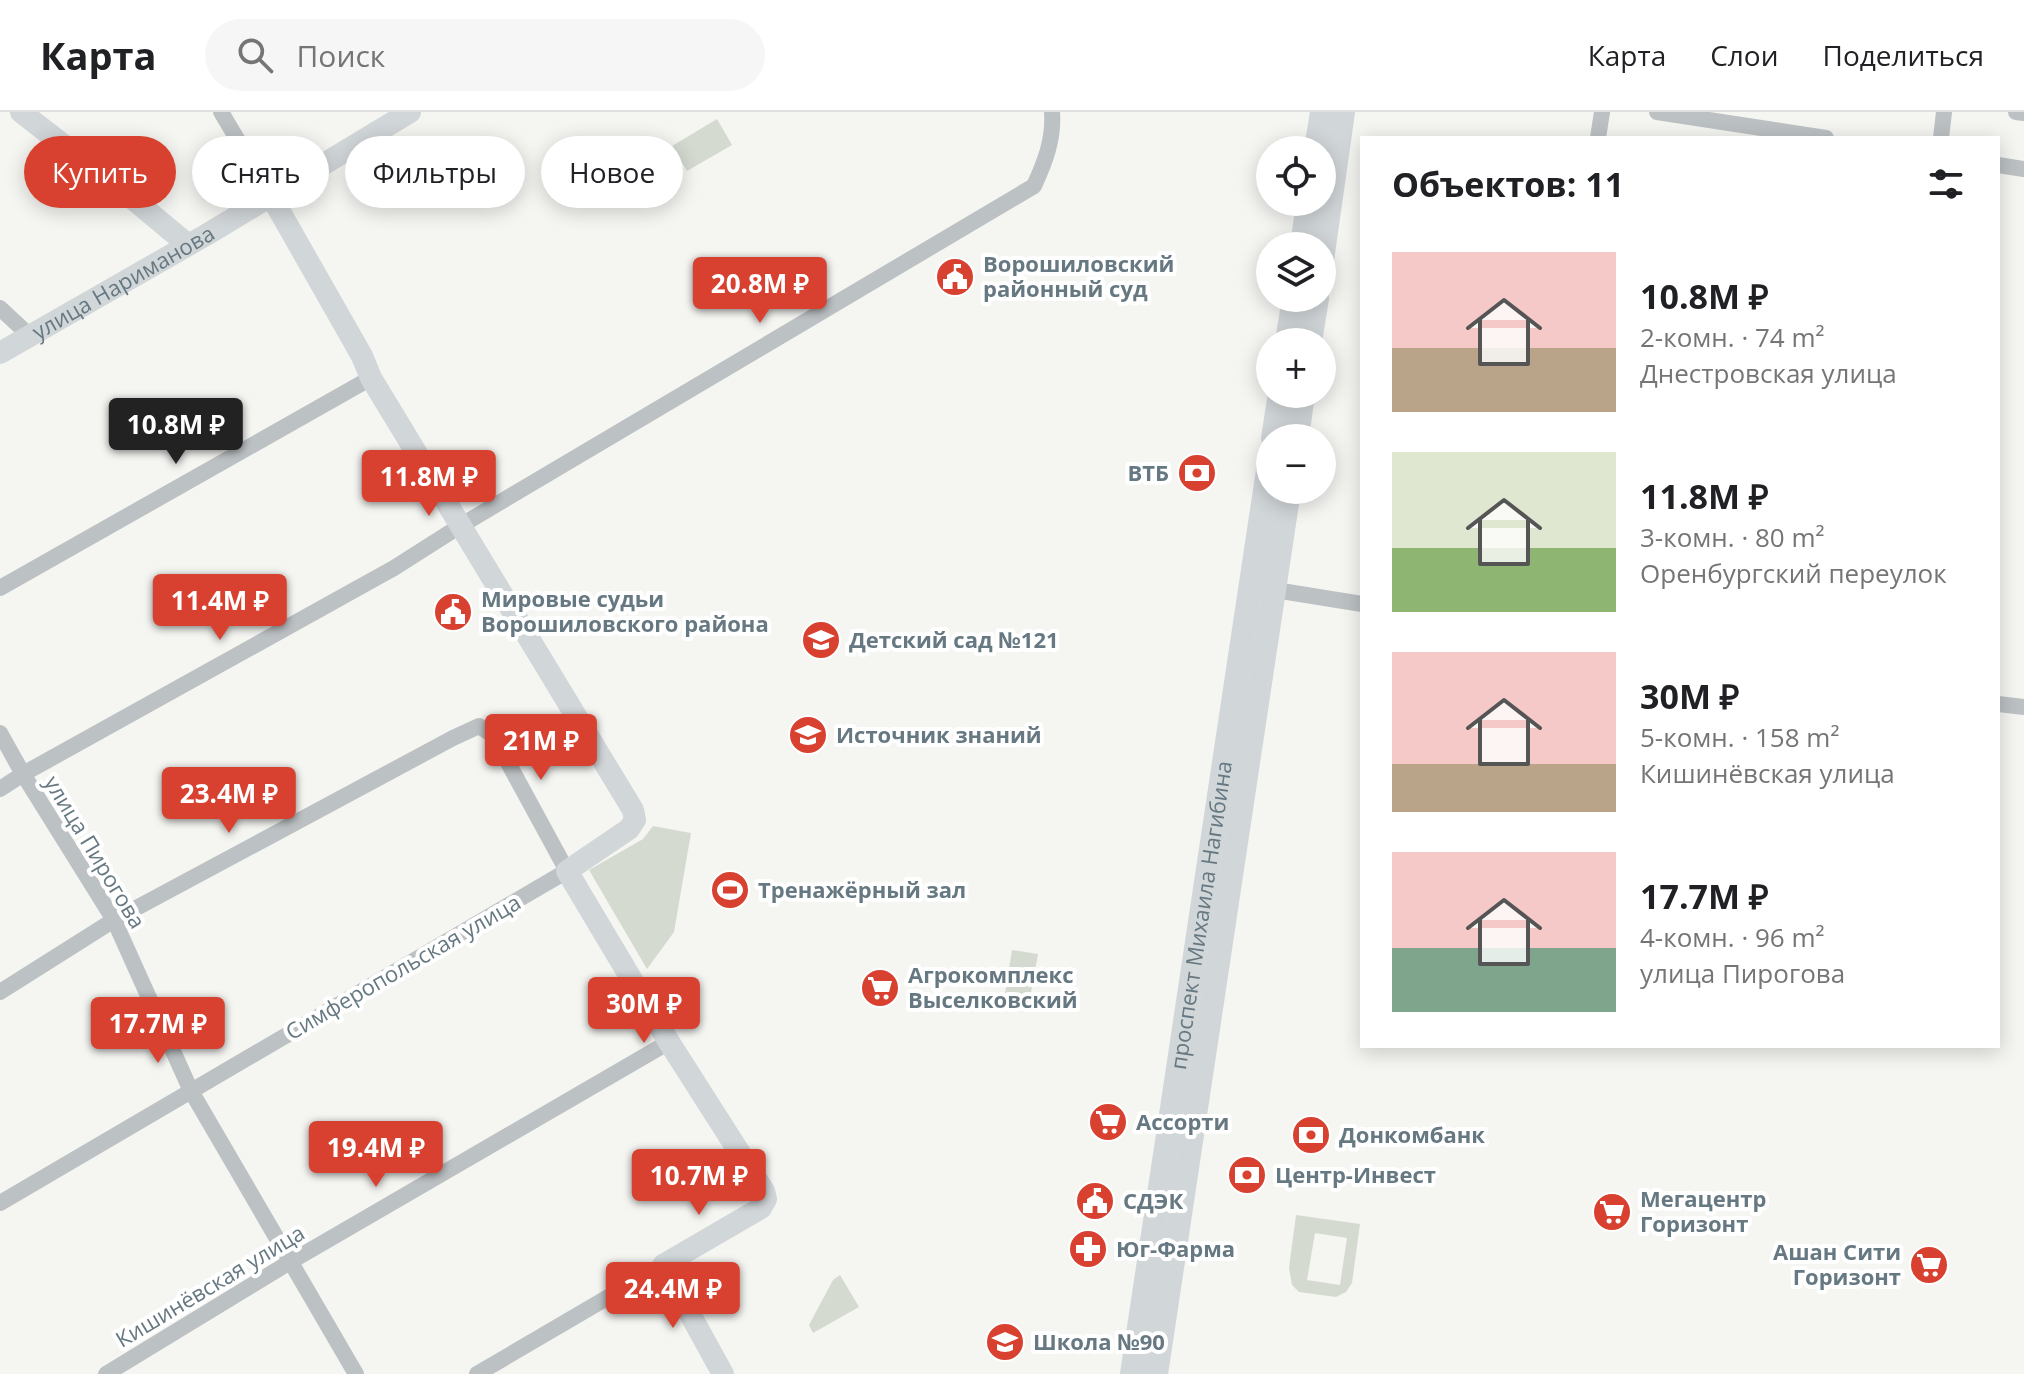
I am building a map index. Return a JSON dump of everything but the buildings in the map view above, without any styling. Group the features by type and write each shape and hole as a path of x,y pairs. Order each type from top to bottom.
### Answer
{"main road":[{"path":"1318,136 1322,112"},
{"path":"1326,232 1343,112"},
{"name":"проспект Михаила Нагибина","path":"1132,1374 1263,504"},
{"name":"проспект Михаила Нагибина","path":"1156,1374 1287,504"}],"street":[{"path":"21,112 187,244"},
{"path":"221,112 235,136"},
{"name":"улица Нариманова","path":"329,161 410,112"},
{"path":"0,789 394,568 1034,186 1043,168 1052,135 1052,112"},
{"path":"1598,136 1602,112"},
{"path":"1657,112 1813,136"},
{"path":"1941,136 1944,112"},
{"path":"2016,112 2024,113"},
{"path":"2000,165 2024,169"},
{"name":"улица Нариманова","path":"0,353 250,208"},
{"path":"278,208 362,356 371,378 460,526"},
{"path":"0,308 29,335"},
{"path":"0,588 371,378"},
{"name":"Симферопольская улица","path":"0,1203 567,871 629,829 635,820 630,802 460,526"},
{"path":"1275,590 1360,604"},
{"path":"2000,704 2024,707"},
{"path":"0,992 114,920 453,738 479,726 493,735 567,871 669,1042 764,1191 766,1199 761,1208 477,1374"},
{"name":"улица Пирогова","path":"0,733 114,920 191,1091 356,1374"},
{"name":"Кишинёвская улица","path":"106,1374 290,1262 669,1042"},
{"path":"663,1265 723,1374"}],"shaded area":[{"path":"717,119 732,145 687,171 683,164 683,139"},
{"path":"653,826 691,833 674,932 647,969 589,870 643,839"},
{"path":"1012,950 1038,954 1030,998 1005,994"},
{"path":"1296,1215 1360,1224 1352,1283 1346,1292 1336,1297 1299,1292 1292,1285 1289,1268","holes":["1315,1233 1347,1238 1340,1285 1307,1280"]},
{"path":"840,1275 859,1307 813,1333 809,1325 833,1280"}],"place":[{"name":"Ворошиловский районный суд","path":"955,277"},
{"name":"ВТБ","path":"1197,473"},
{"name":"Мировые судьи Ворошиловского района","path":"453,612"},
{"name":"Детский сад №121","path":"821,640"},
{"name":"Источник знаний","path":"808,735"},
{"name":"Тренажёрный зал","path":"730,890"},
{"name":"Агрокомплекс Выселковский","path":"880,988"},
{"name":"Ассорти","path":"1108,1122"},
{"name":"Донкомбанк","path":"1311,1135"},
{"name":"Центр-Инвест","path":"1247,1175"},
{"name":"СДЭК","path":"1095,1201"},
{"name":"Мегацентр Горизонт","path":"1612,1212"},
{"name":"Юг-Фарма","path":"1088,1249"},
{"name":"Ашан Сити Горизонт","path":"1929,1265"},
{"name":"Школа №90","path":"1005,1342"}]}
